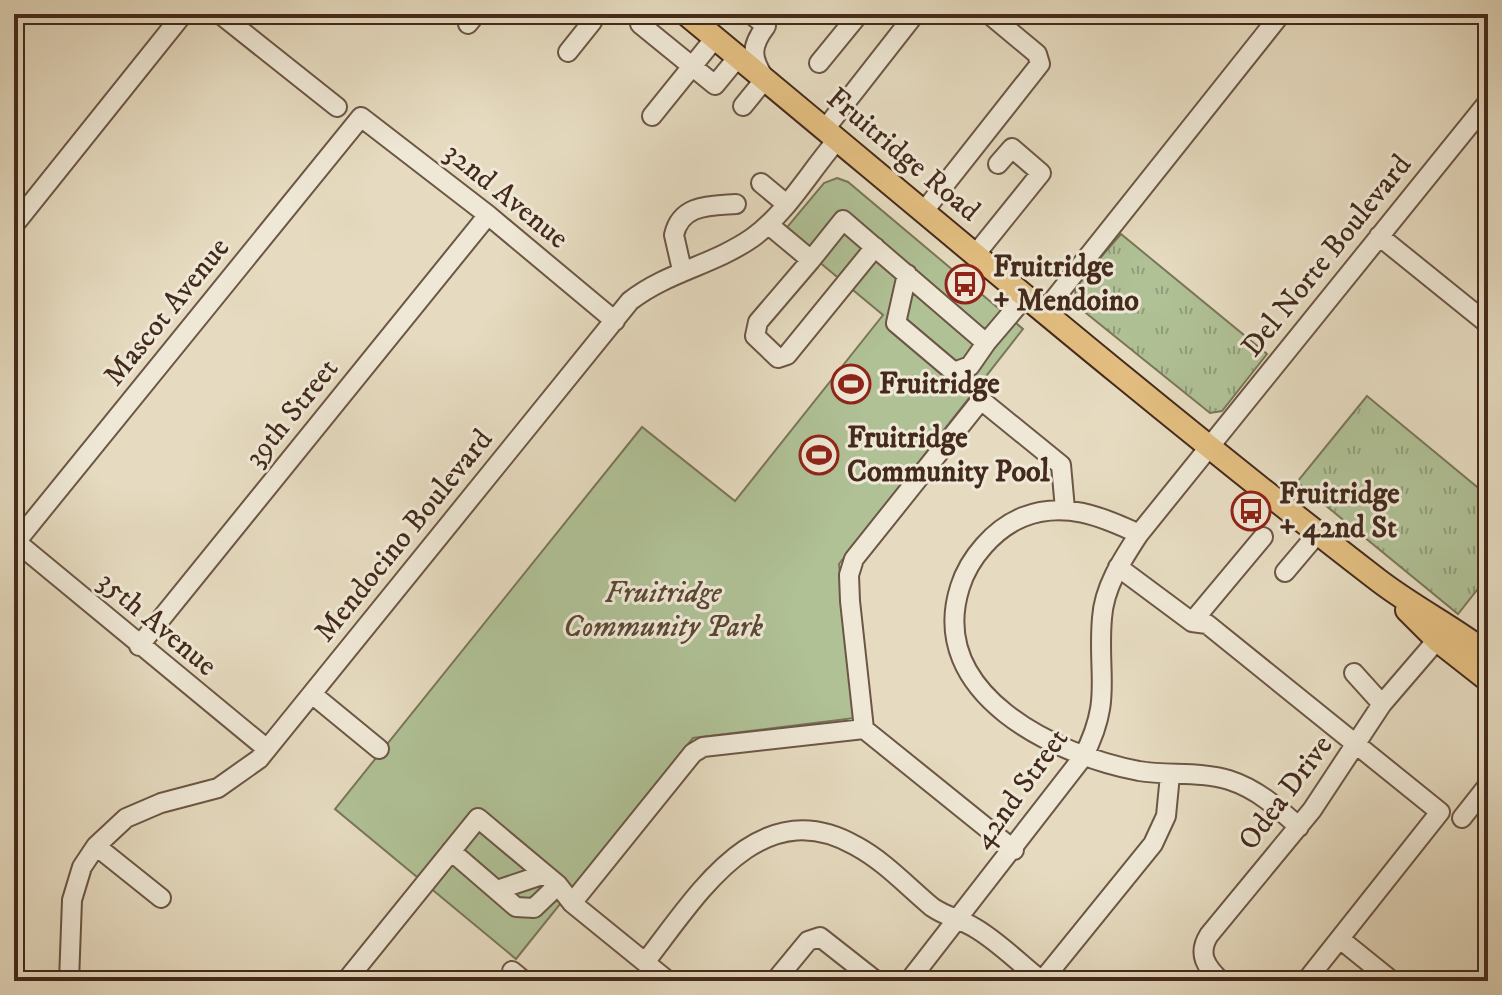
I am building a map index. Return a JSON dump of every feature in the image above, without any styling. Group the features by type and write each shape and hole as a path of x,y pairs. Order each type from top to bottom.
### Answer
{"main road":[{"name":"Fruitridge Road","path":"686,14 1043,313 1318,533 1381,583 1488,654"},
{"name":"Fruitridge Road","path":"1381,583 1437,640 1488,680"}],"street":[{"path":"14,225 178,20 158,14"},
{"path":"220,14 337,107"},
{"path":"647,14 640,24 715,85 738,57"},
{"path":"743,106 765,79 753,62 752,52 766,26 751,14"},
{"path":"819,63 859,14"},
{"name":"Mendocino Boulevard","path":"69,981 72,900 82,867 96,846 113,827 141,811 218,788 246,770 267,749 615,321 648,287 732,250 753,219 785,203 915,14"},
{"path":"924,211 1040,64 1037,54 989,14"},
{"path":"1043,313 1281,14"},
{"path":"568,52 591,17"},
{"path":"652,116 715,38"},
{"name":"Del Norte Boulevard","path":"1210,446 1488,102"},
{"name":"32nd Avenue","path":"361,117 488,215 615,321"},
{"name":"Mascot Avenue","path":"15,541 361,117"},
{"path":"975,255 1041,173 1012,148 998,164"},
{"path":"761,183 785,203"},
{"path":"682,270 674,235 683,217 703,206 753,219 811,260"},
{"name":"39th Street","path":"139,646 488,215"},
{"path":"875,247 787,355 778,358 755,336 758,322 843,220 875,247 907,274 986,343"},
{"path":"1379,236 1488,324"},
{"path":"907,274 896,323 954,372 970,366 1025,297"},
{"path":"1014,850 864,729 849,575 854,559 981,400 1061,465 1065,509"},
{"name":"42nd Street","path":"909,981 954,920 1014,850 1083,757 1096,732 1104,700 1102,615 1118,567 1139,534 1210,446"},
{"path":"1139,534 1092,514 1065,509 1019,519 979,551 962,579 954,623 960,656 968,672 1001,712 1083,757 1170,775 1203,775 1233,782 1260,794 1299,827"},
{"path":"1285,572 1318,533"},
{"path":"1192,622 1263,537"},
{"name":"35th Avenue","path":"15,541 267,749"},
{"path":"1118,567 1192,622 1207,624 1440,812 1306,981"},
{"name":"Odea Drive","path":"1221,981 1205,963 1205,941 1299,827 1358,744 1382,704 1437,640"},
{"path":"1354,673 1382,704"},
{"path":"312,694 379,749"},
{"path":"451,851 516,907 534,908 561,889 693,753 703,747 864,729"},
{"path":"646,961 726,861 751,845 785,833 817,832 846,840 871,855 954,920 974,927 1042,981 1153,844 1166,816 1170,775"},
{"path":"1462,818 1488,785"},
{"path":"346,981 478,818 668,981"},
{"path":"96,846 161,898"},
{"path":"497,890 561,889"},
{"path":"775,981 808,941 820,937 876,981"},
{"path":"1340,939 1392,981"}],"green space":[{"name":"Fruitridge Community Park","path":"837,178 848,182 1023,329 839,564 855,718 693,738 516,959 335,809 642,427 735,501 883,315 783,232 824,183"},
{"path":"1121,234 1267,354 1222,411 1210,413 1076,305 1075,287"},
{"path":"1367,396 1488,496 1488,576 1458,614 1297,482"}],"place":[{"name":"Fruitridge + Mendoino","path":"965,284"},
{"name":"Fruitridge","path":"851,384"},
{"name":"Fruitridge Community Pool","path":"819,455"},
{"name":"Fruitridge + 42nd St","path":"1251,511"}]}
